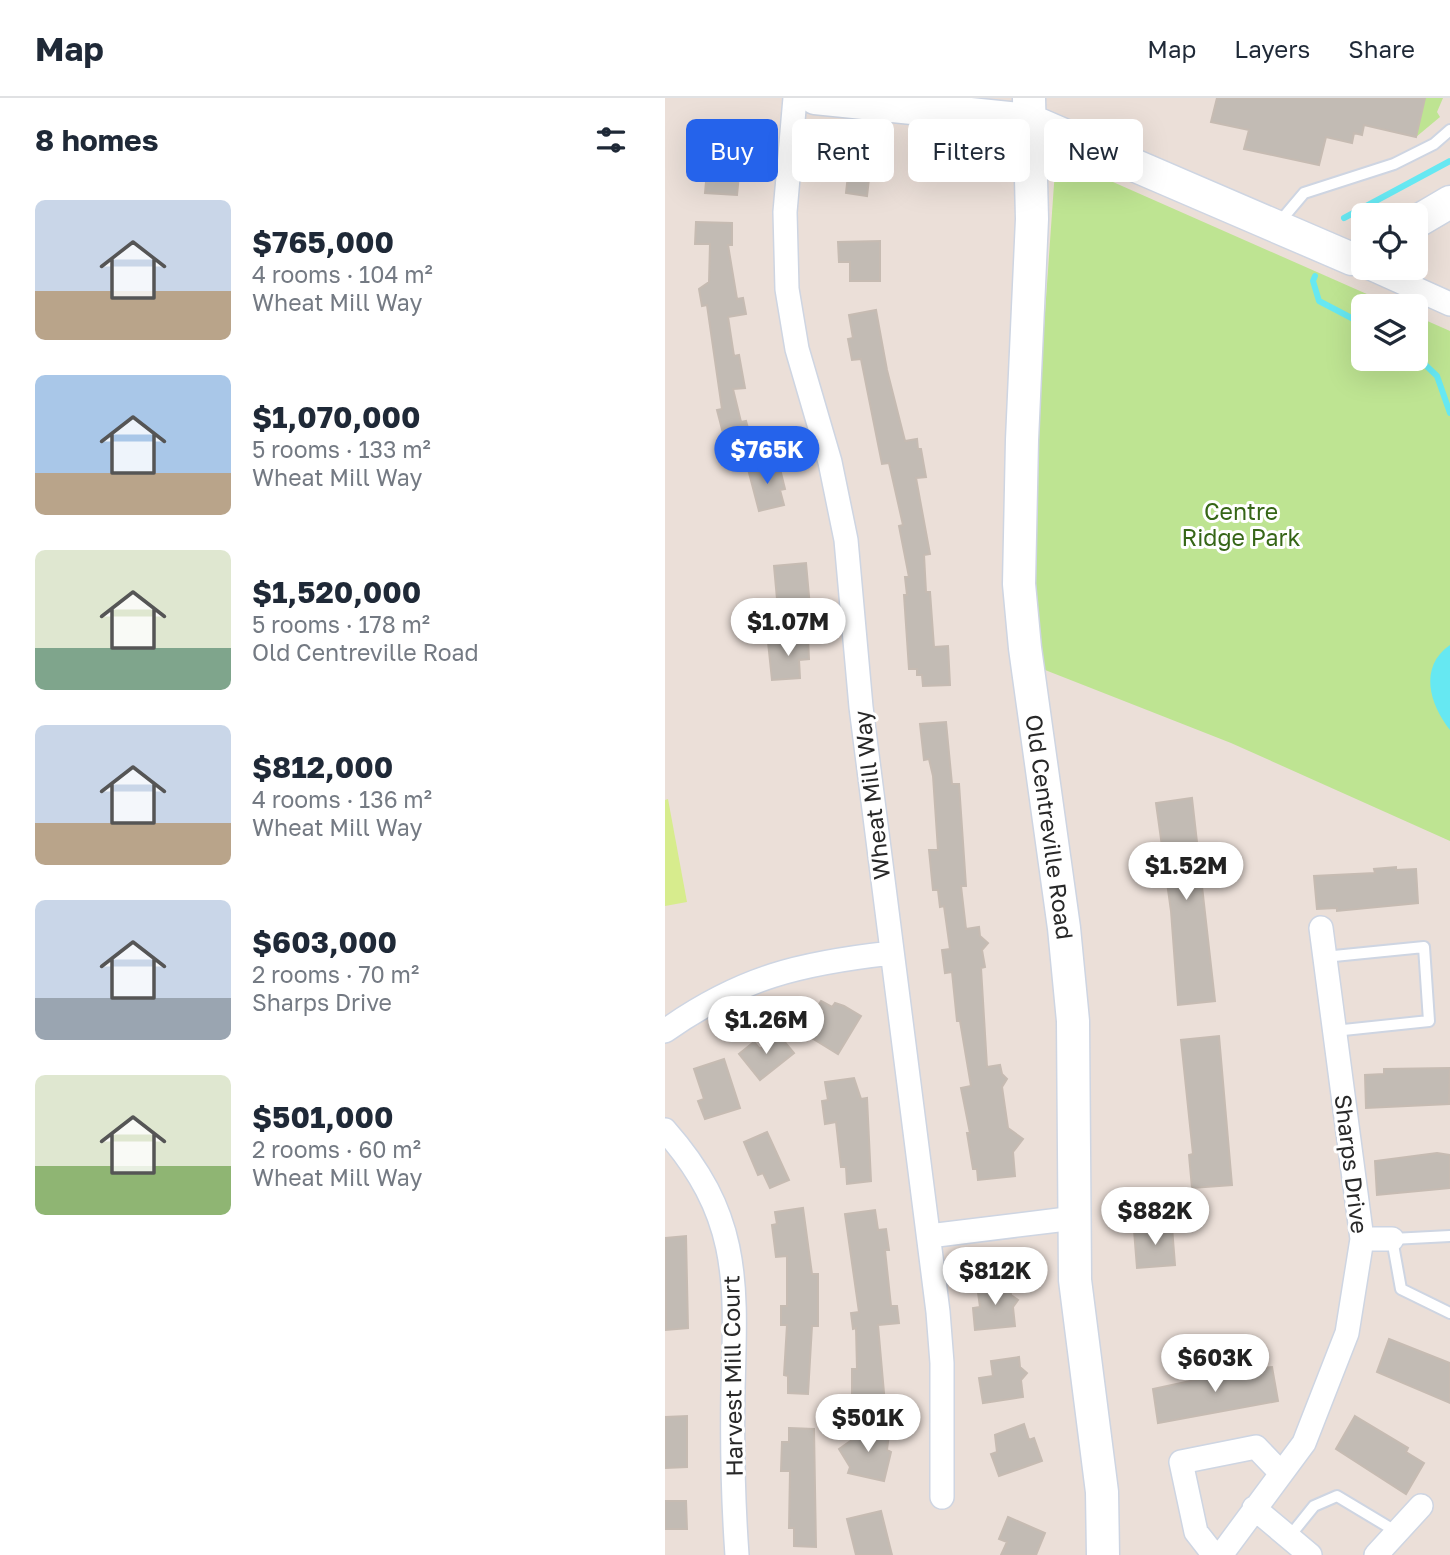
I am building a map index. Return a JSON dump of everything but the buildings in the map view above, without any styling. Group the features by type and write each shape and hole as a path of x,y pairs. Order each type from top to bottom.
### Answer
{"street":[{"name":"Wheat Mill Way","path":"795,98 785,212 787,289 797,349 831,462 846,540 861,707 929,1236 942,1363 942,1497"},
{"path":"815,98 1029,109 1275,227 1351,257"},
{"name":"Old Centreville Road","path":"1029,109 1032,245 1021,454 1019,584 1073,1021 1077,1307 1103,1492 1103,1555"},
{"path":"1428,215 1450,202"},
{"path":"1401,280 1450,304"},
{"name":"Sharps Drive","path":"1221,1555 1304,1443 1347,1333 1362,1239 1321,928"},
{"path":"665,1031 692,1012 759,979 823,960 892,953"},
{"name":"Harvest Mill Court","path":"665,1130 691,1161 713,1202 723,1228 734,1273 737,1305 733,1448 737,1555"},
{"path":"929,1236 1075,1218"},
{"path":"1362,1239 1392,1238"},
{"path":"1214,1555 1196,1532 1181,1462 1256,1447 1281,1473"},
{"path":"1376,1555 1421,1506"},
{"path":"1254,1508 1310,1555"}],"lane":[{"path":"1275,227 1304,193 1394,164 1434,144 1450,130"},
{"path":"1324,957 1424,947 1429,1021 1334,1031"},
{"path":"1450,1236 1392,1238 1401,1289 1450,1313"},
{"path":"1289,1537 1314,1506 1337,1496 1397,1532"}],"green space":[{"path":"1425,98 1443,98 1437,112 1440,117 1416,137"},
{"name":"Centre Ridge Park","path":"1054,182 1113,182 1367,294 1351,294 1351,371 1428,371 1428,321 1450,331 1450,841 1231,743 1040,668 1032,553 1035,456"},
{"path":"668,799 687,902 665,906 665,800"}],"water":[{"path":"1450,645 1450,730 1433,698 1431,675 1440,654"}],"waterway":[{"path":"1344,218 1450,161"},
{"path":"1315,276 1313,281 1319,301 1351,318"},
{"path":"1428,367 1437,376 1450,413"}]}
